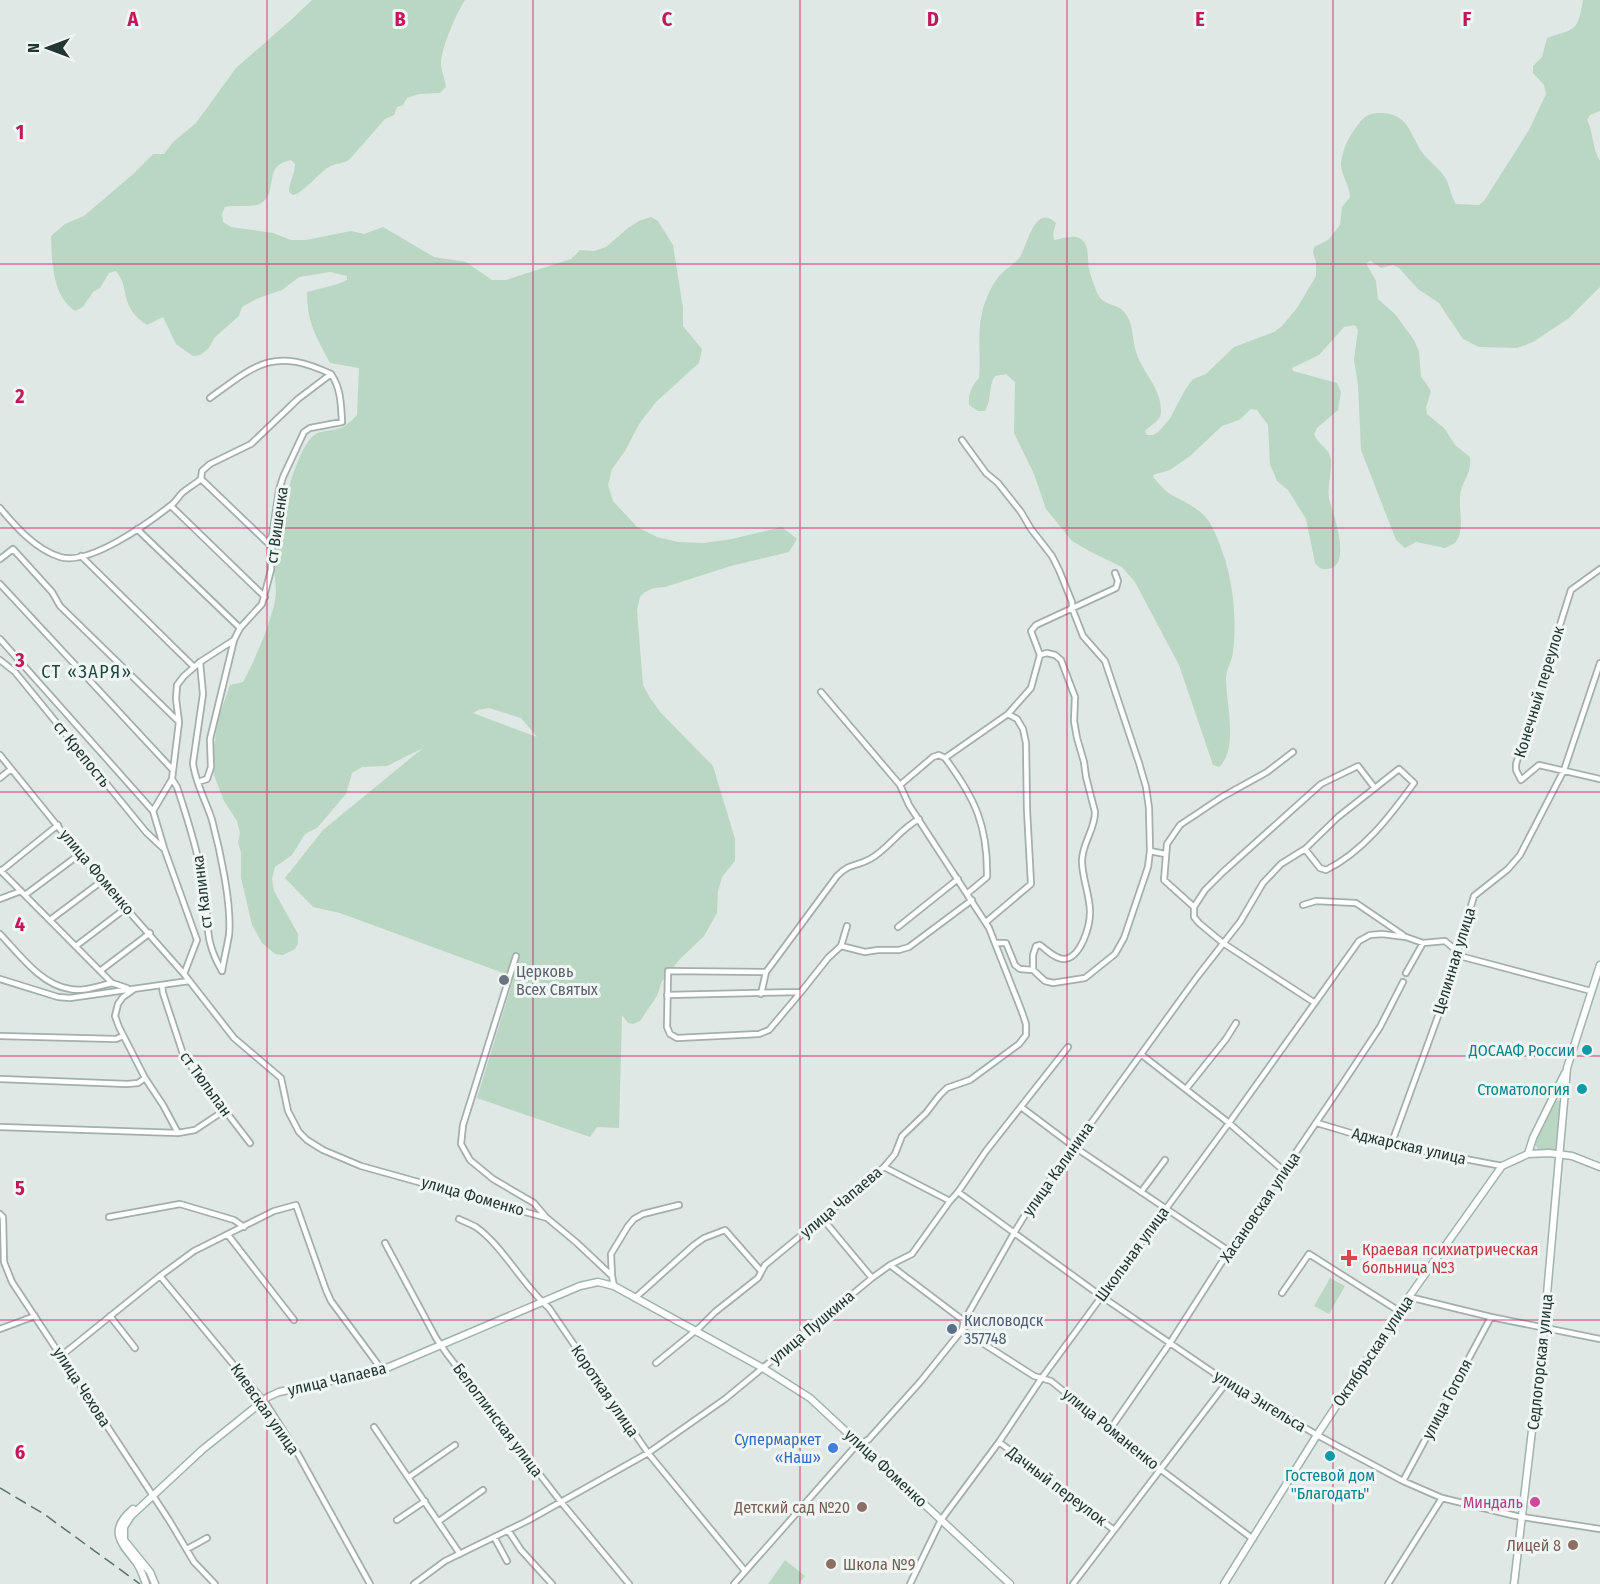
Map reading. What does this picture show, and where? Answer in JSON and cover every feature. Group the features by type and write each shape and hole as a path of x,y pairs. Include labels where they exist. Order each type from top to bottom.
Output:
{"main road":[{"name":"Седлогорская улица","path":"1514,1584 1544,1328 1567,1068 1600,965"},
{"path":"1567,1068 1533,1138 1528,1154 1560,1154 1600,1167"},
{"name":"Октябрьская улица","path":"1224,1584 1317,1435 1399,1311 1502,1166 1528,1154"},
{"name":"улица Чапаева","path":"155,1584 145,1564 126,1545 123,1534 126,1521 202,1450 263,1401 279,1392 382,1370 588,1283 598,1282 614,1286"},
{"name":"улица Фоменко","path":"614,1286 763,1368 810,1398 1010,1584"},
{"name":"улица Чапаева","path":"146,1584 136,1563 121,1545 119,1532 126,1515 153,1496"}],"street":[{"path":"210,398 240,376 268,361 292,362 331,374"},
{"path":"0,508 22,532 44,549 61,558 81,556 113,545 171,506 201,479 202,471 210,464 251,444 298,399 331,374"},
{"name":"ст Вишенка","path":"234,640 240,628 262,604 265,597 271,570 271,546 279,490 304,432 310,428 342,422 337,385 331,374"},
{"path":"962,440 986,473 998,483 1021,512 1030,529 1052,556 1072,602 1072,608 1083,636 1105,661 1139,763 1149,808 1148,867 1124,938 1115,954 1085,978 1053,983 1046,981 1033,970 1020,969 1015,965 1006,943 996,943"},
{"path":"201,479 271,546"},
{"path":"171,506 265,597"},
{"path":"137,529 240,628"},
{"path":"0,559 13,549 52,592 60,606 179,722"},
{"path":"81,556 194,667"},
{"name":"Конечный переулок","path":"1600,569 1571,590 1516,764 1521,780 1539,765 1600,779"},
{"path":"945,758 1008,714 1031,688 1040,655 1031,631 1033,628 1116,588 1118,581 1115,573"},
{"path":"0,584 172,769"},
{"path":"0,639 153,811 197,940 184,974"},
{"path":"200,662 203,694 193,763 198,782 207,778 211,767 210,739 234,640"},
{"path":"153,811 172,779 179,722 177,686 200,662 234,640"},
{"path":"1033,970 1032,955 1036,946 1040,945 1056,957 1069,958 1076,952 1086,933 1090,915 1082,863 1083,848 1095,823 1095,812 1075,730 1075,697 1061,660 1055,655 1040,655"},
{"name":"ст Крепость","path":"0,660 15,672 146,832 164,848"},
{"name":"Целинная улица","path":"1391,1145 1441,1008 1473,896 1508,868 1520,855 1564,770 1600,663"},
{"name":"улица Чапаева","path":"657,1363 758,1278 765,1265 884,1167 895,1154 902,1136 947,1088 970,1080 1019,1044 1026,1035 1026,1024 1022,1012 986,922 919,819 900,785 821,692"},
{"path":"986,922 1031,884 1026,743 1023,729 1017,719 1008,714"},
{"path":"1194,907 1164,880 1167,844 1180,825 1222,797 1267,772 1293,752"},
{"name":"улица Фоменко","path":"0,755 102,881 184,974 234,1038 280,1078 290,1117 307,1140 323,1150 361,1166 547,1218 612,1276"},
{"path":"900,785 933,757 939,755 945,758 958,776 976,807 984,831 987,877 968,893"},
{"path":"1315,1003 1223,943 1194,917 1194,907 1205,890 1223,872 1322,784 1358,766 1374,787"},
{"path":"0,778 11,769"},
{"name":"улица Калинина","path":"734,1584 853,1449 869,1439 921,1381 962,1330 964,1321 1014,1233 1073,1146 1239,922 1263,883 1281,864 1305,849 1338,817 1399,769 1414,783 1384,822 1349,856 1326,870 1320,868 1305,849"},
{"name":"ст Калинка","path":"172,779 177,787 197,849 205,889 207,935 213,956 222,971 229,934 229,913 212,819 198,782"},
{"path":"761,994 766,972 842,871 870,858 902,830 919,819"},
{"path":"58,825 0,871 112,983 136,989"},
{"path":"1150,851 1165,854"},
{"path":"0,899 23,893 80,854"},
{"path":"898,927 958,879"},
{"path":"50,920 102,881"},
{"path":"841,946 865,952 899,950 909,947 972,900"},
{"path":"1303,905 1316,901 1356,903 1406,937 1423,943 1445,941 1456,953 1592,991"},
{"path":"76,946 126,908"},
{"path":"766,972 668,971 670,1034 677,1038 759,1034 769,1030 828,958 841,946 847,926"},
{"path":"100,971 150,933"},
{"path":"0,934 45,979 60,987 82,990 112,983"},
{"name":"Школьная улица","path":"910,1584 941,1520 999,1442 1041,1378 1229,1123 1359,941 1370,935 1406,937"},
{"path":"1406,973 1423,943"},
{"path":"516,956 463,1125 461,1144 463,1151 479,1169 534,1203 547,1218"},
{"path":"0,979 58,997 70,998 189,981"},
{"name":"Хасановская улица","path":"1111,1428 1317,1123 1380,1026 1403,982"},
{"name":"ст Тюльпан","path":"162,985 181,1053 250,1143"},
{"path":"136,989 123,997 118,1004 115,1016 145,1078 178,1133"},
{"path":"667,996 801,992"},
{"path":"1185,1089 1226,1039 1236,1023"},
{"path":"0,1036 116,1039 123,1036"},
{"name":"улица Пушкина","path":"414,1584 445,1561 561,1502 648,1453 725,1399 872,1278 890,1265 912,1254 986,1151 1068,1047"},
{"path":"1142,1054 1229,1123 1284,1171"},
{"path":"0,1079 127,1084 138,1083 145,1078"},
{"path":"1021,1107 1073,1146 1229,1251"},
{"path":"0,1126 178,1133 195,1130 225,1110"},
{"name":"Аджарская улица","path":"1317,1123 1427,1154 1502,1166"},
{"path":"1141,1192 1165,1160"},
{"path":"884,1167 950,1201"},
{"name":"улица Энгельса","path":"958,1192 1101,1296 1227,1382 1317,1435 1403,1481 1442,1498 1523,1517 1600,1529"},
{"path":"109,1217 180,1204 234,1220 244,1227"},
{"path":"61,1356 194,1251 274,1212 296,1205 328,1295 382,1370"},
{"path":"614,1286 611,1254 628,1226 643,1214 679,1206"},
{"name":"улица Чехова","path":"1,1215 2,1263 12,1282 194,1562 215,1584"},
{"path":"822,1218 872,1278"},
{"name":"Короткая улица","path":"459,1219 476,1227 551,1311 648,1453 745,1571"},
{"path":"635,1298 694,1245 704,1238 725,1230 761,1271"},
{"path":"228,1235 294,1320"},
{"name":"Белоглинская улица","path":"386,1243 441,1345 561,1502 629,1584"},
{"path":"1282,1293 1309,1254 1399,1311"},
{"path":"890,1265 964,1321"},
{"name":"Киевская улица","path":"160,1276 263,1401 298,1454 370,1584"},
{"path":"1409,1297 1491,1317 1600,1339"},
{"path":"0,1329 35,1316"},
{"path":"110,1316 135,1348"},
{"name":"улица Гоголя","path":"1403,1481 1491,1317"},
{"name":"улица Романенко","path":"962,1330 1034,1376 1051,1381 1160,1469 1253,1539"},
{"path":"1073,1584 1227,1382"},
{"path":"374,1427 460,1554"},
{"name":"Дачный переулок","path":"999,1442 1114,1530"},
{"path":"409,1477 455,1445"},
{"path":"439,1521 483,1490"},
{"path":"1388,1584 1442,1498"},
{"path":"397,1520 425,1501"},
{"path":"508,1530 521,1550 552,1584"},
{"path":"494,1537 507,1561"},
{"path":"186,1549 207,1538"}],"green space":[{"path":"312,0 465,0 444,48 441,63 446,87 440,93 419,94 407,98 403,105 397,107 394,115 385,119 349,160 326,169 298,193 293,195 289,192 295,164 291,160 282,163 274,172 270,191 263,202 255,205 225,207 222,214 223,222 231,227 273,233 291,240 306,240 351,231 364,234 383,227 434,257 466,262 492,280 506,280 571,259 580,250 594,251 606,247 628,228 651,217 658,221 673,245 683,308 683,326 702,349 699,363 656,402 639,424 625,451 612,469 608,485 613,501 637,527 657,537 678,542 704,543 732,539 782,527 797,539 789,552 731,566 665,587 654,588 640,597 637,610 643,685 661,713 713,766 735,839 735,861 722,877 718,891 717,913 704,936 680,959 662,981 657,996 640,1021 633,1024 628,1023 622,1015 619,1128 597,1127 590,1137 477,1098 514,977 340,913 313,907 285,878 323,830 423,748 387,766 362,767 352,773 346,794 317,828 305,834 292,855 275,867 272,879 274,891 298,934 298,944 295,949 283,955 275,954 262,943 252,925 241,878 241,853 238,842 240,833 237,821 224,801 209,762 217,722 230,685 243,682 258,651 272,613 276,592 275,548 292,476 299,459 313,436 319,432 343,427 357,415 359,368 330,363 313,329 307,303 307,292 338,284 347,280 347,276 330,272 299,277 282,290 256,299 242,307 239,316 215,337 208,349 200,355 193,356 176,344 163,317 147,325 138,318 128,304 123,284 116,271 109,273 100,288 93,292 83,307 75,311 62,296 55,277 51,236 65,224 84,216 153,154 164,154 173,142 196,123 236,68","holes":["489,708 521,718 537,737 473,713"]},
{"path":"1583,0 1600,0 1600,111 1590,115 1587,120 1600,161 1600,287 1569,318 1533,342 1517,348 1479,347 1463,339 1439,303 1418,289 1399,268 1393,265 1381,268 1371,261 1366,263 1376,281 1378,299 1395,314 1419,351 1421,376 1431,391 1426,408 1427,414 1445,429 1455,445 1470,457 1469,469 1461,491 1460,533 1455,543 1445,548 1416,542 1405,548 1396,540 1361,450 1358,385 1354,360 1358,330 1355,325 1344,327 1319,355 1292,368 1293,371 1337,383 1341,392 1338,410 1317,428 1314,434 1328,452 1331,460 1329,498 1337,526 1340,549 1339,559 1335,566 1323,569 1315,563 1306,519 1288,490 1277,481 1270,464 1268,425 1257,410 1251,409 1239,420 1222,426 1190,456 1170,470 1153,475 1168,492 1207,518 1228,570 1234,619 1232,656 1226,679 1230,738 1225,759 1219,767 1213,765 1179,665 1135,582 1122,567 1072,541 1046,509 1034,474 1014,433 1015,382 1006,374 995,376 985,411 978,411 969,405 971,390 979,378 981,321 983,308 990,291 999,276 1020,257 1033,228 1042,218 1049,218 1056,223 1054,240 1071,237 1081,239 1087,248 1089,269 1098,295 1106,303 1125,313 1131,325 1139,361 1160,401 1161,415 1145,431 1147,435 1153,435 1169,420 1193,379 1206,374 1234,347 1274,332 1297,308 1316,276 1314,247 1328,240 1340,225 1342,207 1350,197 1341,162 1348,140 1363,119 1375,113 1397,116 1407,125 1421,151 1443,175 1456,204 1479,205 1484,201 1529,130 1546,94 1544,85 1533,73 1533,66 1542,57 1547,38 1574,28"},
{"path":"1558,1100 1561,1103 1557,1149 1538,1149 1535,1144"},
{"path":"1330,1278 1345,1286 1329,1314 1314,1306"},
{"path":"785,1560 805,1576 799,1584 768,1584"}],"railway":[{"path":"0,1488 44,1514 140,1584"}],"place":[{"name":"Церковь Всех Святых","path":"504,980"},
{"name":"ДОСААФ России","path":"1587,1050"},
{"name":"Стоматология","path":"1582,1089"},
{"name":"Краевая психиатрическая больница №3","path":"1349,1258"},
{"name":"Кисловодск 357748","path":"952,1329"},
{"name":"Супермаркет «Наш»","path":"833,1448"},
{"name":"Гостевой дом \"Благодать\"","path":"1330,1456"},
{"name":"Миндаль","path":"1535,1502"},
{"name":"Детский сад №20","path":"862,1507"},
{"name":"Лицей 8","path":"1573,1545"},
{"name":"Школа №9","path":"831,1564"}],"district":[{"name":"СТ «ЗАРЯ»","path":"87,672"}]}
